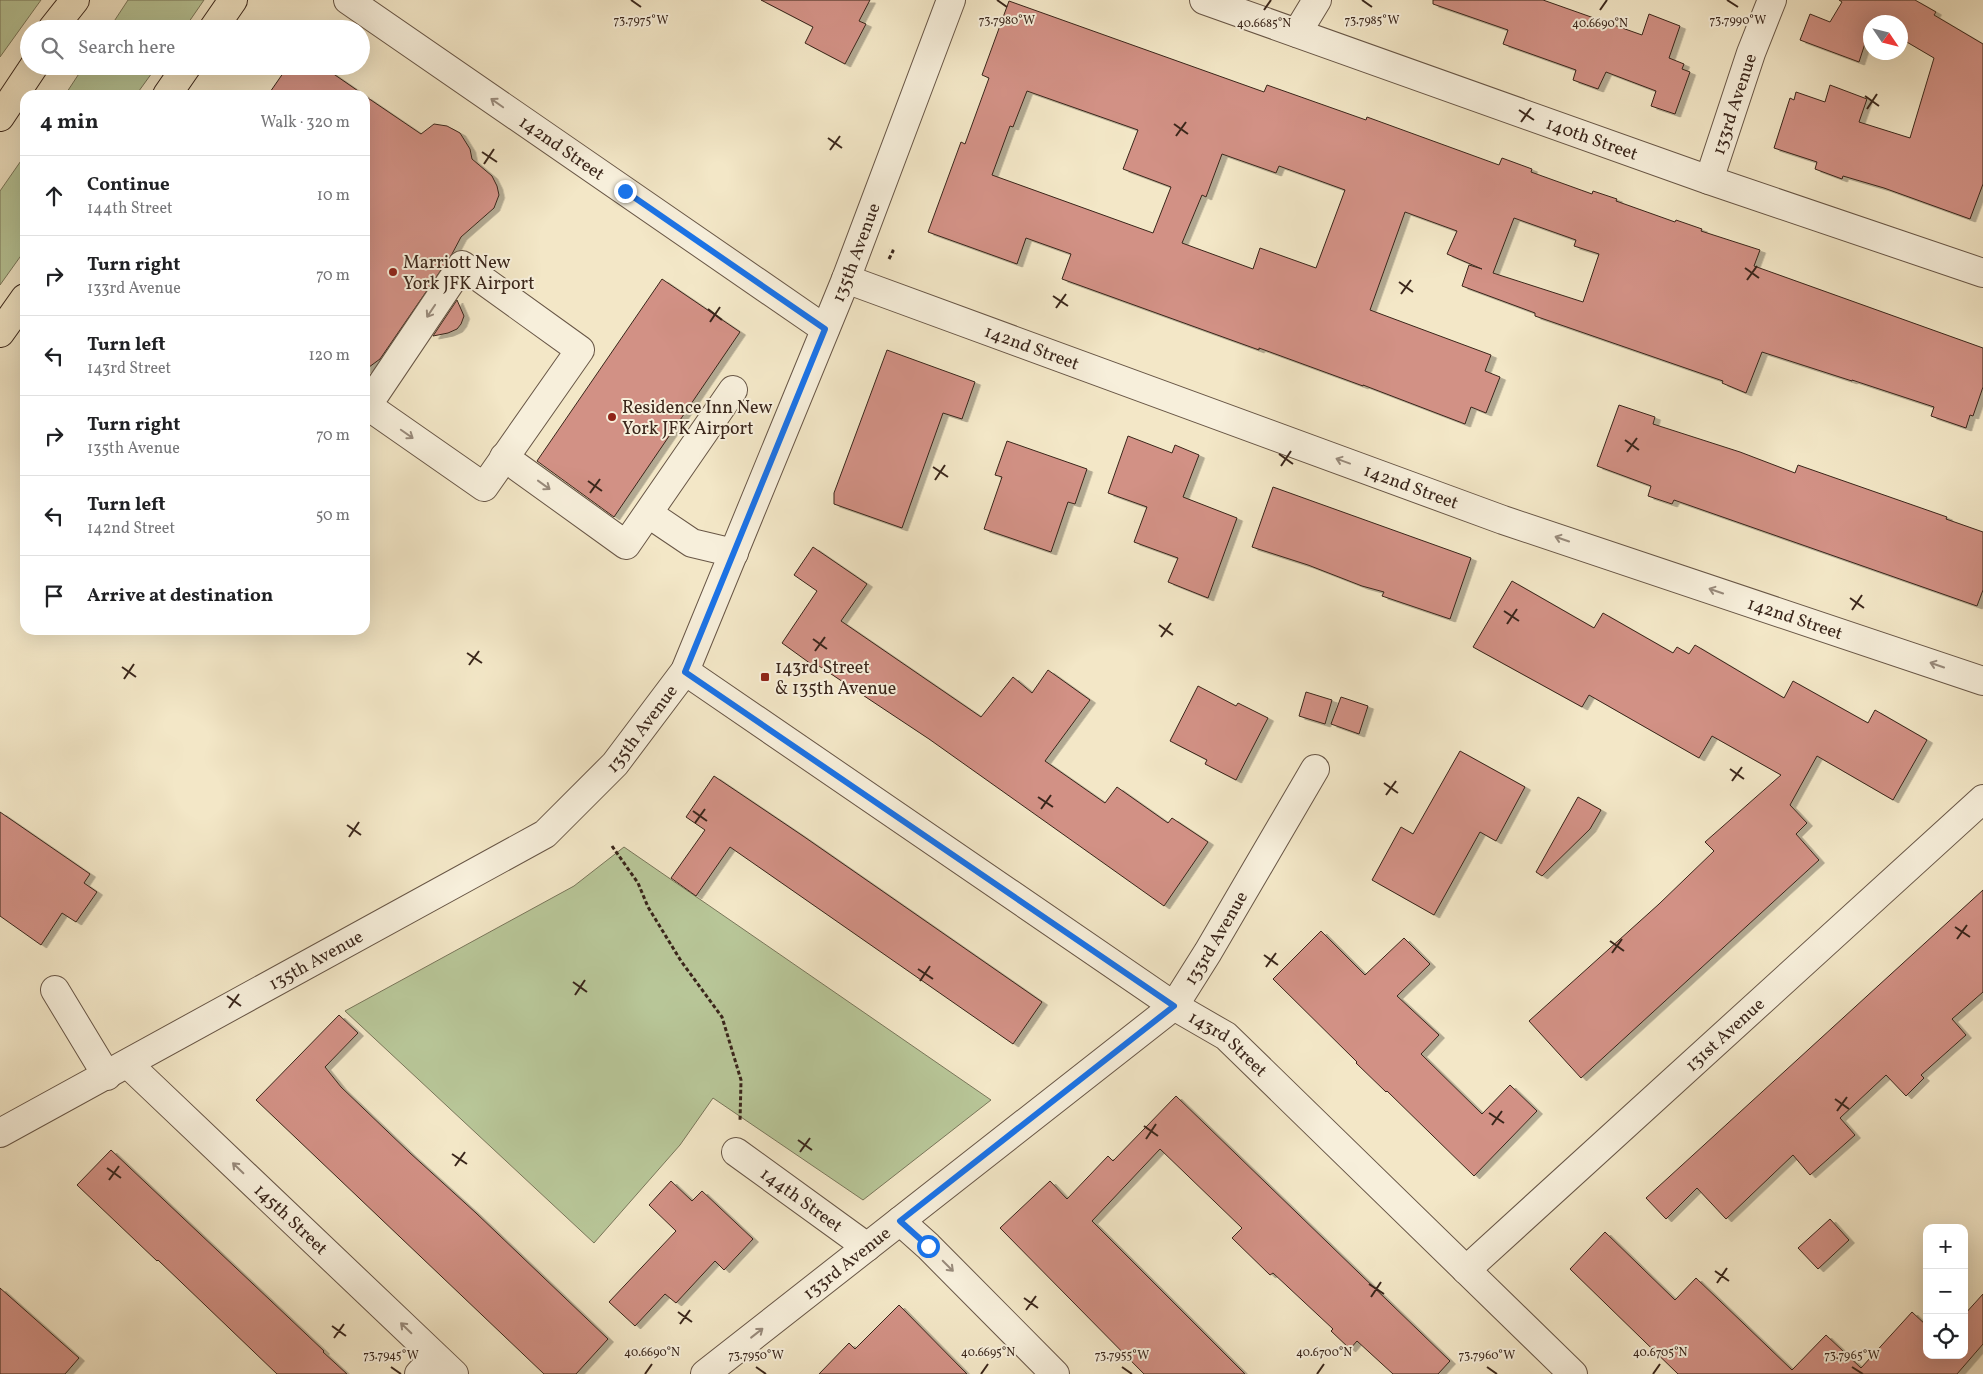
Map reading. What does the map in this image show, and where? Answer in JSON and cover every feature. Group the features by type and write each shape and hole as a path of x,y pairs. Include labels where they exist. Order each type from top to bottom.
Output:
{"main road":[{"path":"59,20 76,0"},
{"path":"64,20 76,0"},
{"path":"219,20 233,0"},
{"path":"0,93 20,68"},
{"path":"0,117 28,75"},
{"path":"170,90 181,75"},
{"path":"0,334 20,305"}],"street":[{"name":"142nd Street","path":"348,0 825,329"},
{"name":"135th Avenue","path":"0,1133 118,1070 545,834 615,764 685,672 846,278 951,0"},
{"name":"140th Street","path":"1204,0 1709,180 1983,273"},
{"path":"1297,33 1317,0"},
{"name":"133rd Avenue","path":"1709,180 1751,54 1772,0"},
{"path":"370,399 462,265 580,350 484,487 370,408"},
{"name":"142nd Street","path":"846,278 1503,520 1983,681"},
{"path":"504,457 626,545 733,390"},
{"path":"649,514 692,543 734,553"},
{"name":"143rd Street","path":"685,672 1174,1006 1226,1036 1573,1374"},
{"name":"133rd Avenue","path":"705,1374 1174,1006 1208,952 1314,769"},
{"name":"131st Avenue","path":"1466,1270 1983,799"},
{"name":"145th Street","path":"55,990 118,1070 436,1368"},
{"name":"144th Street","path":"736,1152 867,1247"},
{"path":"900,1221 928,1246 1055,1374"}],"path":[{"path":"612,846 638,883 648,907 681,961 722,1017 741,1080 740,1123"}],"green space":[{"path":"0,0 41,0 27,20 20,20 20,29 0,57"},
{"path":"128,0 204,0 190,20 115,20"},
{"path":"78,75 150,75 140,90 68,90"},
{"path":"20,162 20,257 0,285 0,191"},
{"path":"624,847 991,1100 863,1200 713,1098 680,1145 594,1243 345,1011 574,886"}],"building":[{"path":"761,0 870,0 859,21 866,24 845,64 805,43 813,27"},
{"path":"1433,0 1543,0 1642,35 1649,14 1680,26 1669,58 1684,64 1682,69 1690,72 1675,114 1651,106 1656,91 1606,72 1598,89 1573,80 1576,70 1503,44 1508,30 1433,4"},
{"path":"1839,0 1915,0 1936,12 1934,15 1983,44 1983,184 1970,219 1884,188 1843,176 1842,179 1815,169 1817,162 1774,148 1790,98 1794,100 1796,92 1825,102 1830,85 1867,99 1859,122 1910,138 1934,58 1908,43 1908,15 1863,15 1863,50 1859,62 1800,40 1810,14 1830,22 1842,2"},
{"path":"1009,1 1264,92 1267,85 1366,120 1367,117 1499,165 1502,158 1532,169 1531,172 1592,194 1593,191 1675,222 1676,220 1702,229 1701,231 1760,250 1754,266 1983,348 1983,387 1973,416 1970,415 1966,428 1931,416 1934,407 1762,352 1746,393 1722,383 1723,381 1535,316 1535,313 1462,286 1469,265 1482,269 1447,254 1457,231 1405,212 1370,310 1491,355 1485,371 1500,377 1486,413 1471,407 1465,424 1363,385 1259,348 1259,350 1062,279 1071,254 1026,238 1017,264 928,232 961,142 965,144 989,78 982,75","holes":["1027,91 1138,130 1123,169 1171,187 1153,233 992,175 1010,126 1013,127","1222,154 1276,173 1279,166 1345,190 1316,268 1260,248 1253,269 1182,243 1202,195 1206,197","1514,218 1576,240 1574,246 1599,254 1583,302 1493,273"]},
{"path":"282,75 335,75 357,90 271,90"},
{"name":"Marriott New York JFK Airport","path":"370,99 421,134 434,124 447,126 460,133 470,149 472,159 492,176 499,195 494,208 461,237 452,254 380,359 370,366"},
{"path":"662,279 740,332 614,517 537,461"},
{"path":"457,300 464,316 461,324 457,329 448,333 433,336"},
{"path":"887,350 975,382 962,419 943,413 902,528 834,504 834,493"},
{"path":"1619,405 1655,417 1653,424 1740,452 1795,473 1798,465 1947,517 1946,519 1983,532 1983,590 1977,606 1674,500 1672,504 1648,496 1651,486 1597,466"},
{"path":"1128,436 1172,453 1175,445 1199,455 1183,497 1237,518 1208,598 1168,582 1178,558 1134,542 1147,507 1108,493"},
{"path":"1007,441 1087,469 1075,504 1068,502 1051,552 984,529 1002,477 995,475"},
{"path":"1273,487 1471,558 1450,619 1382,596 1384,592 1252,547"},
{"path":"813,547 867,584 841,621 981,717 1013,677 1032,693 1048,670 1090,700 1045,761 1105,803 1117,787 1168,823 1172,818 1208,842 1164,906 929,739 813,662 811,664 782,643 817,591 794,575"},
{"path":"1512,581 1594,628 1603,613 1673,653 1677,647 1689,654 1695,645 1784,698 1793,681 1868,723 1875,710 1927,740 1893,800 1817,756 1790,805 1807,823 1796,834 1819,860 1581,1078 1529,1021 1659,904 1714,851 1705,842 1781,775 1712,736 1699,758 1589,695 1582,707 1473,647"},
{"path":"1198,686 1236,706 1238,703 1268,718 1236,780 1205,764 1207,760 1170,741"},
{"path":"1306,692 1332,700 1325,724 1299,716"},
{"path":"1341,697 1368,706 1359,734 1331,724"},
{"path":"1460,751 1525,787 1496,841 1480,832 1434,915 1372,880 1401,827 1413,834"},
{"path":"714,776 1042,1002 1013,1044 730,847 696,896 671,878 705,830 686,817"},
{"path":"1578,797 1601,810 1590,829 1542,876 1536,872"},
{"path":"0,812 90,874 84,883 97,892 76,922 62,913 41,945 0,916"},
{"path":"1983,890 1983,992 1952,1019 1966,1035 1921,1075 1924,1078 1906,1096 1886,1075 1840,1118 1855,1135 1810,1175 1793,1155 1726,1219 1697,1188 1666,1219 1646,1198"},
{"path":"1321,931 1365,975 1404,938 1430,964 1397,996 1439,1035 1421,1054 1482,1114 1510,1085 1537,1111 1474,1176 1356,1063 1273,979"},
{"path":"339,1015 358,1033 325,1067 341,1087 608,1339 576,1374 544,1374 256,1100"},
{"path":"1176,1096 1450,1361 1438,1374 1393,1374 1357,1341 1350,1349 1331,1331 1333,1329 1273,1273 1270,1275 1232,1238 1242,1228 1160,1149 1092,1221 1245,1374 1144,1374 1000,1228 1050,1181 1067,1199 1108,1156 1113,1161"},
{"path":"111,1150 347,1374 277,1374 157,1261 77,1185"},
{"path":"671,1181 692,1201 702,1191 753,1239 724,1270 715,1261 676,1303 665,1294 635,1326 609,1302 676,1231 649,1205"},
{"path":"1830,1219 1849,1240 1818,1269 1798,1248"},
{"path":"1605,1232 1675,1300 1696,1278 1792,1370 1826,1335 1861,1368 1912,1312 1923,1322 1923,1359 1968,1359 1968,1311 1983,1294 1983,1344 1957,1374 1678,1374 1570,1269"},
{"path":"0,1288 79,1358 65,1374 0,1374"},
{"path":"899,1305 967,1374 819,1374 849,1343 855,1349"}],"place":[{"name":"Marriott New York JFK Airport","path":"393,272"},
{"name":"Residence Inn New York JFK Airport","path":"612,417"},
{"name":"143rd Street & 135th Avenue","path":"765,677"}],"route":[{"path":"625,191 825,329 685,672 1174,1006 900,1221 928,1246"}]}
